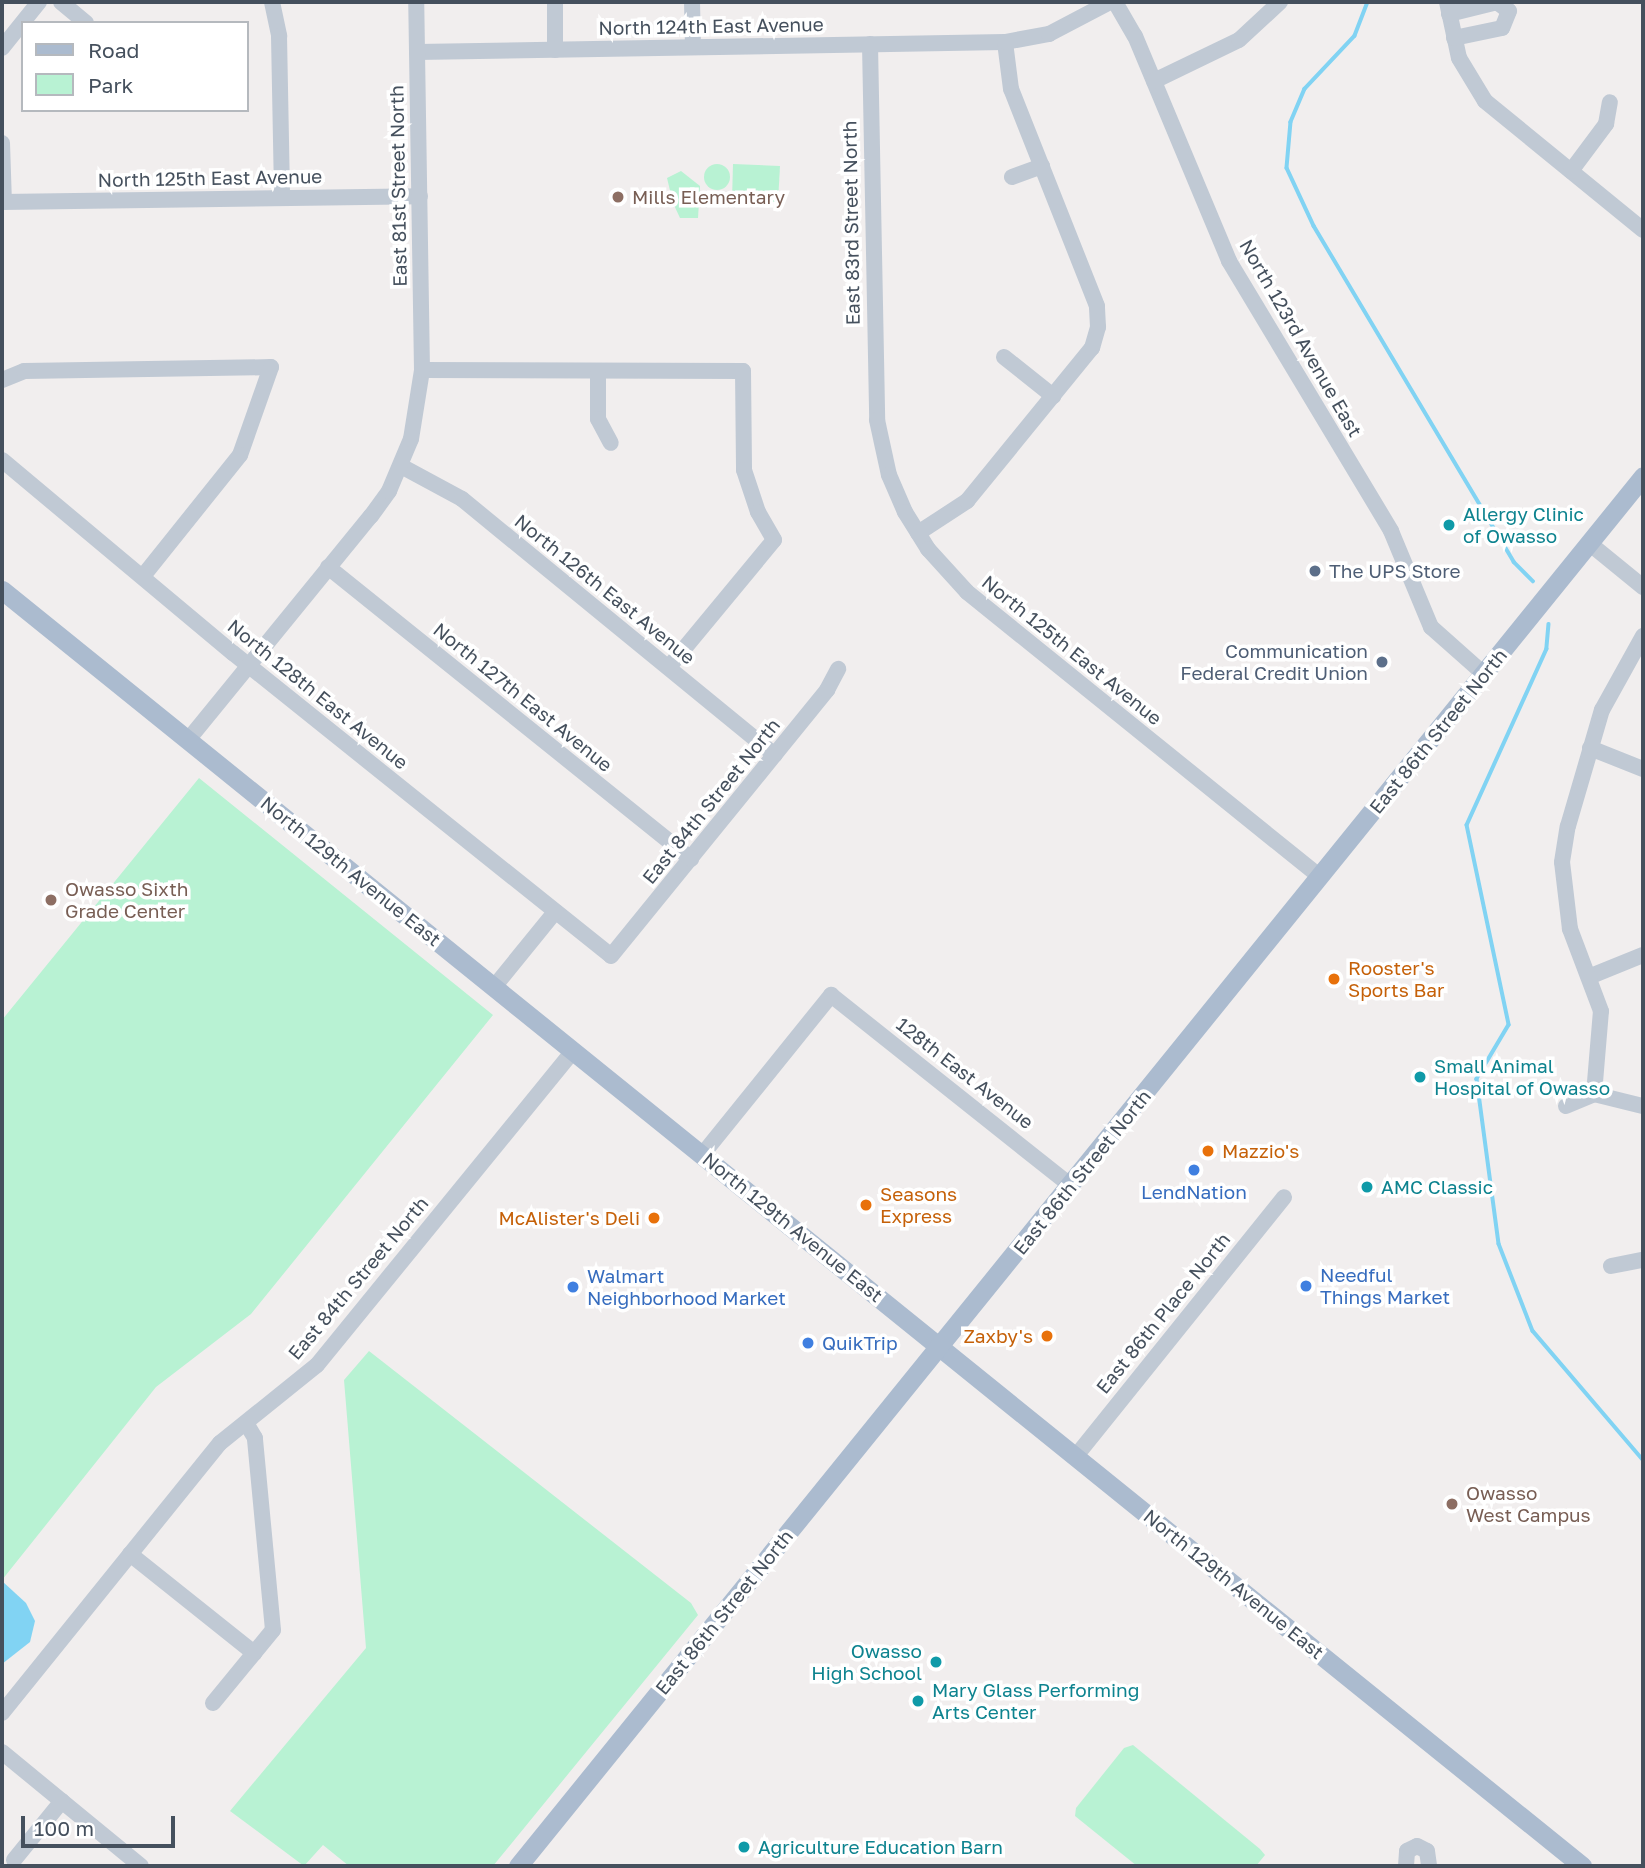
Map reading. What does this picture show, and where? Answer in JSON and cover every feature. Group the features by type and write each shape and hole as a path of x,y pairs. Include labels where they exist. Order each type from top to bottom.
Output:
{"main road":[{"name":"East 86th Street North","path":"518,1866 1643,476"},
{"name":"North 129th Avenue East","path":"2,590 1582,1866"}],"street":[{"path":"24,21 39,2"},
{"path":"61,2 84,21"},
{"path":"272,2 279,36 282,197"},
{"name":"East 81st Street North","path":"188,740 389,491 401,466 413,428 422,370 416,2"},
{"path":"555,2 555,50"},
{"path":"692,2 693,47"},
{"name":"North 124th East Avenue","path":"417,52 1005,42 1049,34 1112,2"},
{"name":"North 123rd Avenue East","path":"1112,2 1154,81 1229,261 1391,530 1431,627 1484,674"},
{"path":"1154,81 1226,48 1280,2"},
{"path":"1454,38 1502,28 1509,11 1496,2 1448,8 1454,38 1465,74 1485,101 1643,230"},
{"path":"2,48 21,24"},
{"path":"918,533 967,501 1092,348 1098,327 1097,306 1011,89 1005,42"},
{"name":"East 83rd Street North","path":"870,44 876,402"},
{"path":"1571,171 1606,124 1610,102"},
{"path":"2,143 3,202"},
{"path":"1012,177 1042,166"},
{"name":"North 125th East Avenue","path":"3,202 420,196"},
{"path":"1004,357 1053,396"},
{"path":"2,380 24,371 271,367 240,454 144,575"},
{"path":"422,370 598,373 743,371 744,470 758,512 774,540 668,667"},
{"path":"598,373 598,419 611,443"},
{"name":"North 125th East Avenue","path":"876,402 889,475 918,533 967,592 1320,877"},
{"name":"North 128th East Avenue","path":"2,460 144,575 249,665 611,956"},
{"name":"North 126th East Avenue","path":"401,466 462,499 775,755"},
{"path":"1589,543 1643,587"},
{"name":"North 127th East Avenue","path":"328,567 691,859"},
{"path":"1594,1094 1601,1019 1591,976 1570,929 1561,879 1568,826 1590,748 1615,683 1643,636"},
{"name":"East 84th Street North","path":"611,956 827,691 838,669"},
{"path":"1590,748 1643,769"},
{"path":"494,986 555,912"},
{"path":"1591,976 1643,955"},
{"name":"128th East Avenue","path":"702,1155 831,995 1071,1186"},
{"name":"East 84th Street North","path":"2,1713 220,1443 317,1365 573,1051"},
{"path":"1566,1105 1594,1094 1643,1106"},
{"name":"East 86th Place North","path":"1076,1456 1284,1197"},
{"path":"1611,1266 1643,1260"},
{"path":"213,1703 273,1630 255,1438 246,1423"},
{"path":"130,1554 254,1653"},
{"path":"2,1752 141,1866"},
{"path":"14,1860 62,1801"},
{"path":"1406,1866 1407,1851 1418,1846 1427,1851 1429,1866"}],"green space":[{"path":"717,164 726,168 730,177 726,186 717,190 708,186 704,177 708,168"},
{"path":"733,164 780,166 778,202 732,200"},
{"path":"681,171 700,186 698,218 680,218 673,203 667,178"},
{"path":"199,778 493,1015 251,1314 156,1387 2,1580 2,1020"},
{"path":"369,1351 691,1603 698,1615 493,1866 349,1866 323,1845 304,1866 230,1811 366,1648 344,1380"},
{"path":"1133,1745 1260,1849 1265,1855 1256,1866 1137,1866 1075,1816 1076,1808 1124,1748"}],"water":[{"path":"2,1581 26,1603 35,1621 30,1642 2,1664"}],"waterway":[{"path":"1368,2 1355,36 1305,89 1291,122 1287,168 1314,226 1514,562 1533,581"},
{"path":"1549,624 1547,649 1467,825 1509,1025 1477,1079 1499,1244 1533,1331 1643,1460"}],"place":[{"name":"Mills Elementary","path":"618,197"},
{"name":"Allergy Clinic of Owasso","path":"1449,525"},
{"name":"The UPS Store","path":"1315,571"},
{"name":"Communication Federal Credit Union","path":"1382,662"},
{"name":"Owasso Sixth Grade Center","path":"51,900"},
{"name":"Rooster's Sports Bar","path":"1334,979"},
{"name":"Small Animal Hospital of Owasso","path":"1420,1077"},
{"name":"Mazzio's","path":"1208,1151"},
{"name":"LendNation","path":"1194,1170"},
{"name":"AMC Classic","path":"1367,1187"},
{"name":"Seasons Express","path":"866,1205"},
{"name":"McAlister's Deli","path":"654,1218"},
{"name":"Needful Things Market","path":"1306,1286"},
{"name":"Walmart Neighborhood Market","path":"573,1287"},
{"name":"Zaxby's","path":"1047,1336"},
{"name":"QuikTrip","path":"808,1343"},
{"name":"Owasso West Campus","path":"1452,1504"},
{"name":"Owasso High School","path":"936,1662"},
{"name":"Mary Glass Performing Arts Center","path":"918,1701"},
{"name":"Agriculture Education Barn","path":"744,1847"}]}
